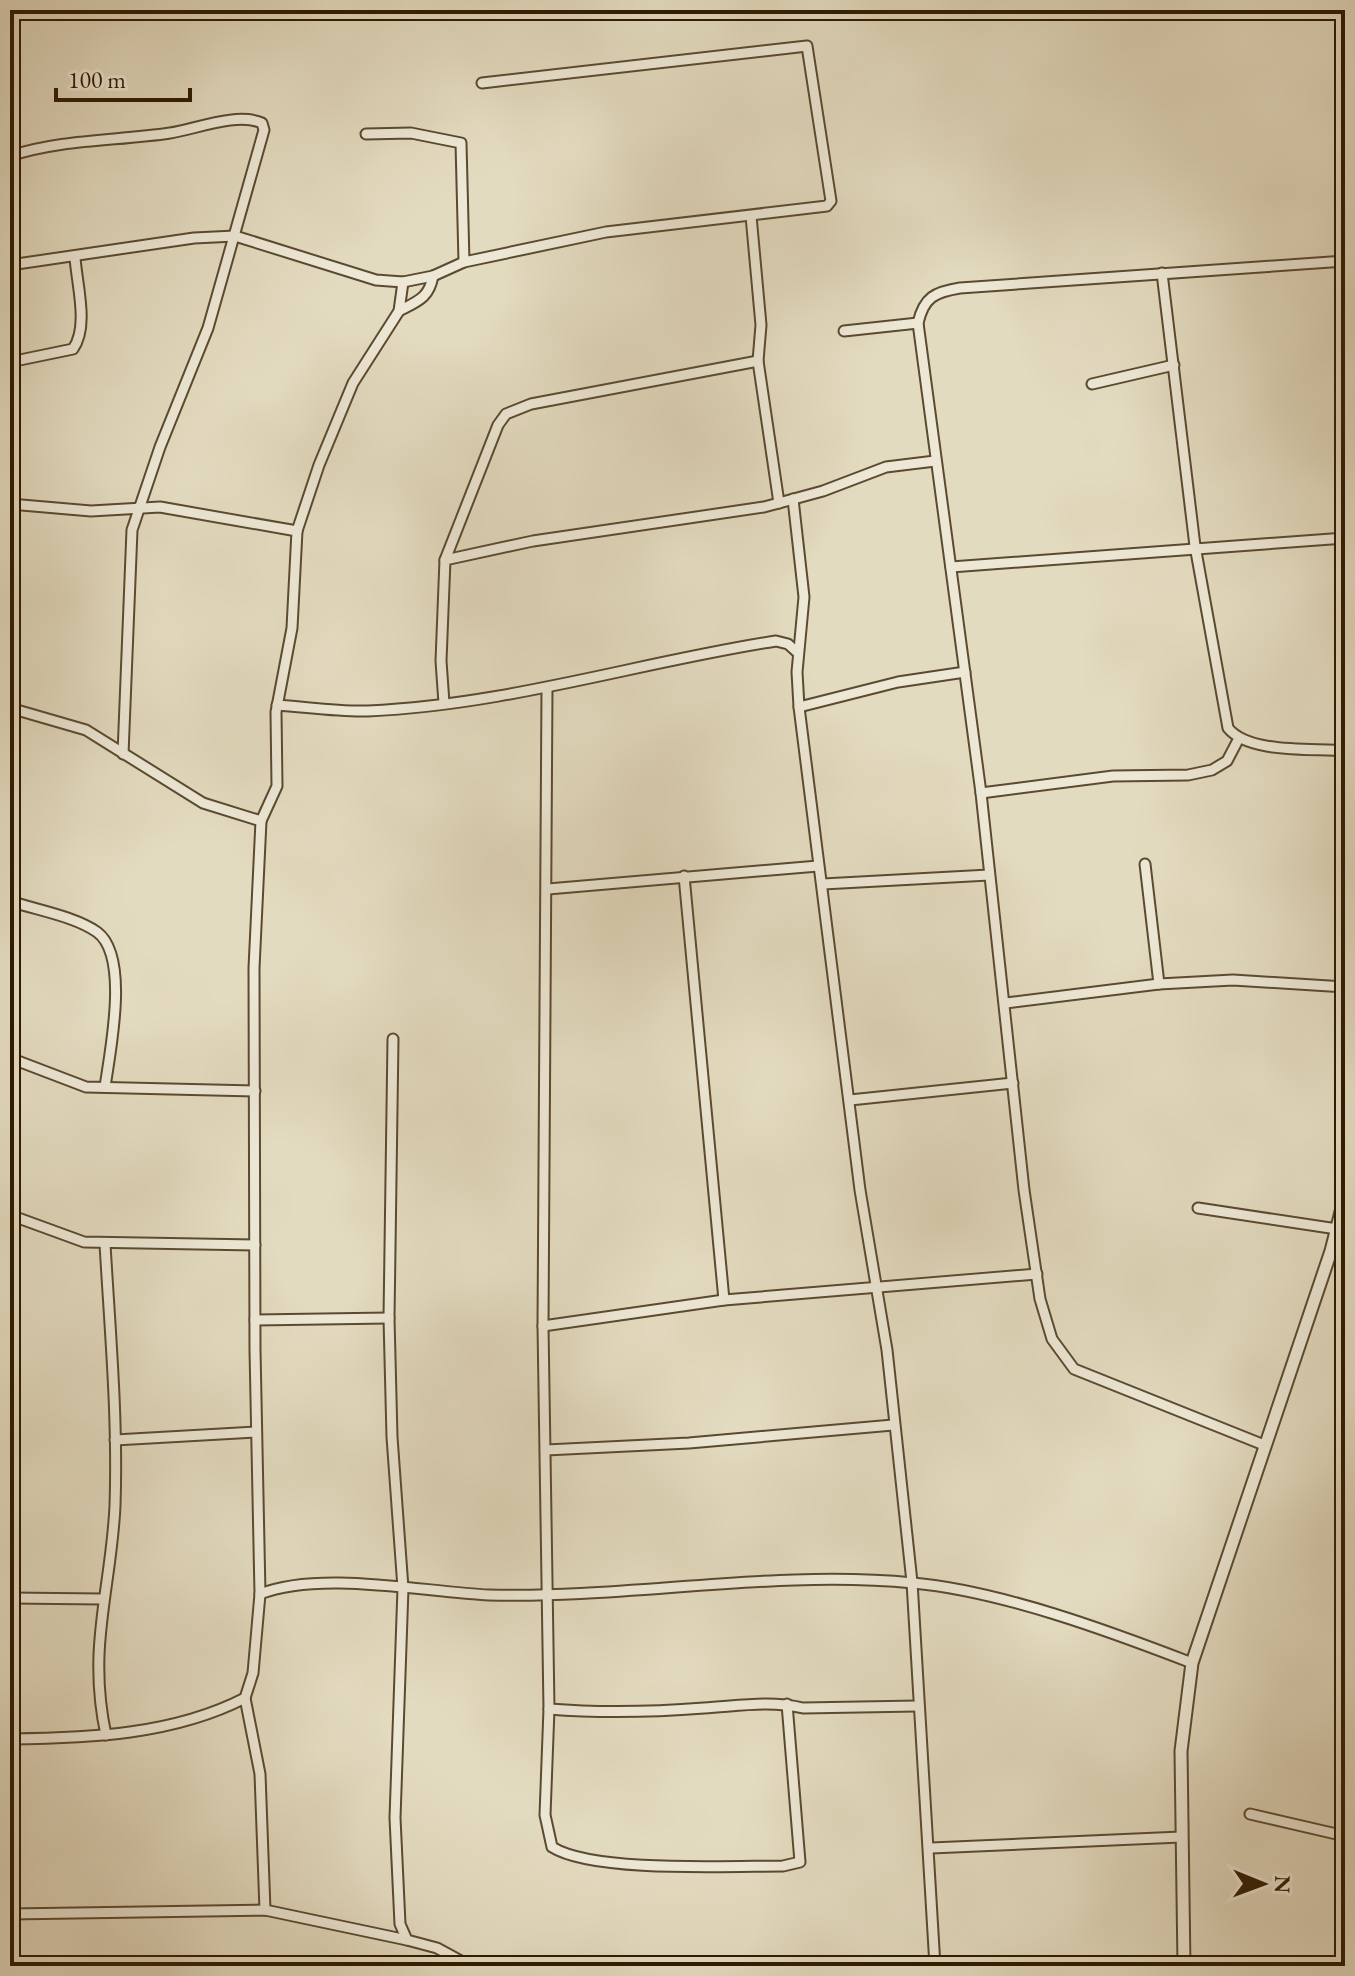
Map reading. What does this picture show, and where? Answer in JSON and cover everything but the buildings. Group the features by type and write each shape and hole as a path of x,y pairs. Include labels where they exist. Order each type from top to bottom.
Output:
{"street":[{"path":"10,265 75,258 194,238 235,236 376,280 403,282 433,276 464,262 606,232 827,206 831,201 807,46 482,83"},
{"path":"10,156 65,143 169,133 253,119 262,123 264,130 208,328 160,447 132,530 127,586 123,754"},
{"path":"366,134 411,133 461,143 464,262"},
{"path":"751,216 761,325 758,361 779,503"},
{"path":"10,362 30,361 73,349 79,341 75,258"},
{"path":"1264,1445 1074,1369 1061,1355 1043,1318 981,793 918,323 922,305 936,292 1345,261"},
{"path":"1162,273 1195,546 1228,728 1238,740 1345,751"},
{"path":"399,311 423,299 431,290 433,276"},
{"path":"265,1910 260,1774 245,1698 253,1673 260,1594 253,979 261,821 277,786 277,705 292,628 297,531 319,465 353,383 399,311 403,282"},
{"path":"844,331 918,323"},
{"path":"444,703 441,648 445,560 498,425 506,414 531,404 758,361"},
{"path":"1092,384 1174,365"},
{"path":"445,560 533,541 779,503 886,467 935,461"},
{"path":"793,499 804,597 798,653 799,707 860,1190 878,1287 912,1582 917,1706 931,1848 935,1966"},
{"path":"10,504 91,511 141,507 186,510 297,531"},
{"path":"951,567 1195,546 1345,538"},
{"path":"277,705 366,711 547,688 776,641 788,644 798,653"},
{"path":"799,707 898,682 965,672"},
{"path":"547,688 543,1326 549,1709 545,1815 552,1847 567,1856 662,1867 783,1866 800,1862 787,1704"},
{"path":"10,708 86,730 203,803 261,821"},
{"path":"981,793 1113,776 1200,773 1227,761 1238,740"},
{"path":"1145,864 1159,984"},
{"path":"548,889 818,866"},
{"path":"823,884 989,875"},
{"path":"684,876 724,1300"},
{"path":"10,901 94,930 106,940 115,977 105,1087"},
{"path":"1006,1003 1159,984 1268,980 1345,987"},
{"path":"393,1039 389,1318 392,1437 403,1588 395,1818 400,1924 407,1940"},
{"path":"10,1058 67,1082 105,1087 255,1091"},
{"path":"850,1100 1013,1083"},
{"path":"1184,1966 1181,1751 1192,1663 1331,1251 1345,1196"},
{"path":"1198,1208 1337,1229"},
{"path":"10,1215 75,1239 105,1244 255,1245"},
{"path":"105,1244 115,1440 115,1509 97,1651 97,1695 106,1735"},
{"path":"1331,1251 1345,1252"},
{"path":"543,1326 724,1300 1037,1274"},
{"path":"255,1320 389,1318"},
{"path":"546,1450 689,1443 893,1425"},
{"path":"115,1440 256,1432"},
{"path":"1345,1564 1342,1576 1345,1580"},
{"path":"260,1594 278,1587 323,1585 548,1595 798,1582 912,1582 968,1592 1110,1631 1192,1663"},
{"path":"10,1598 102,1599"},
{"path":"10,1739 106,1735 189,1720 245,1698"},
{"path":"549,1709 625,1711 787,1704 803,1708 917,1706"},
{"path":"1250,1814 1345,1836"},
{"path":"931,1848 1181,1837"},
{"path":"10,1914 265,1910 437,1948 470,1966"}]}
